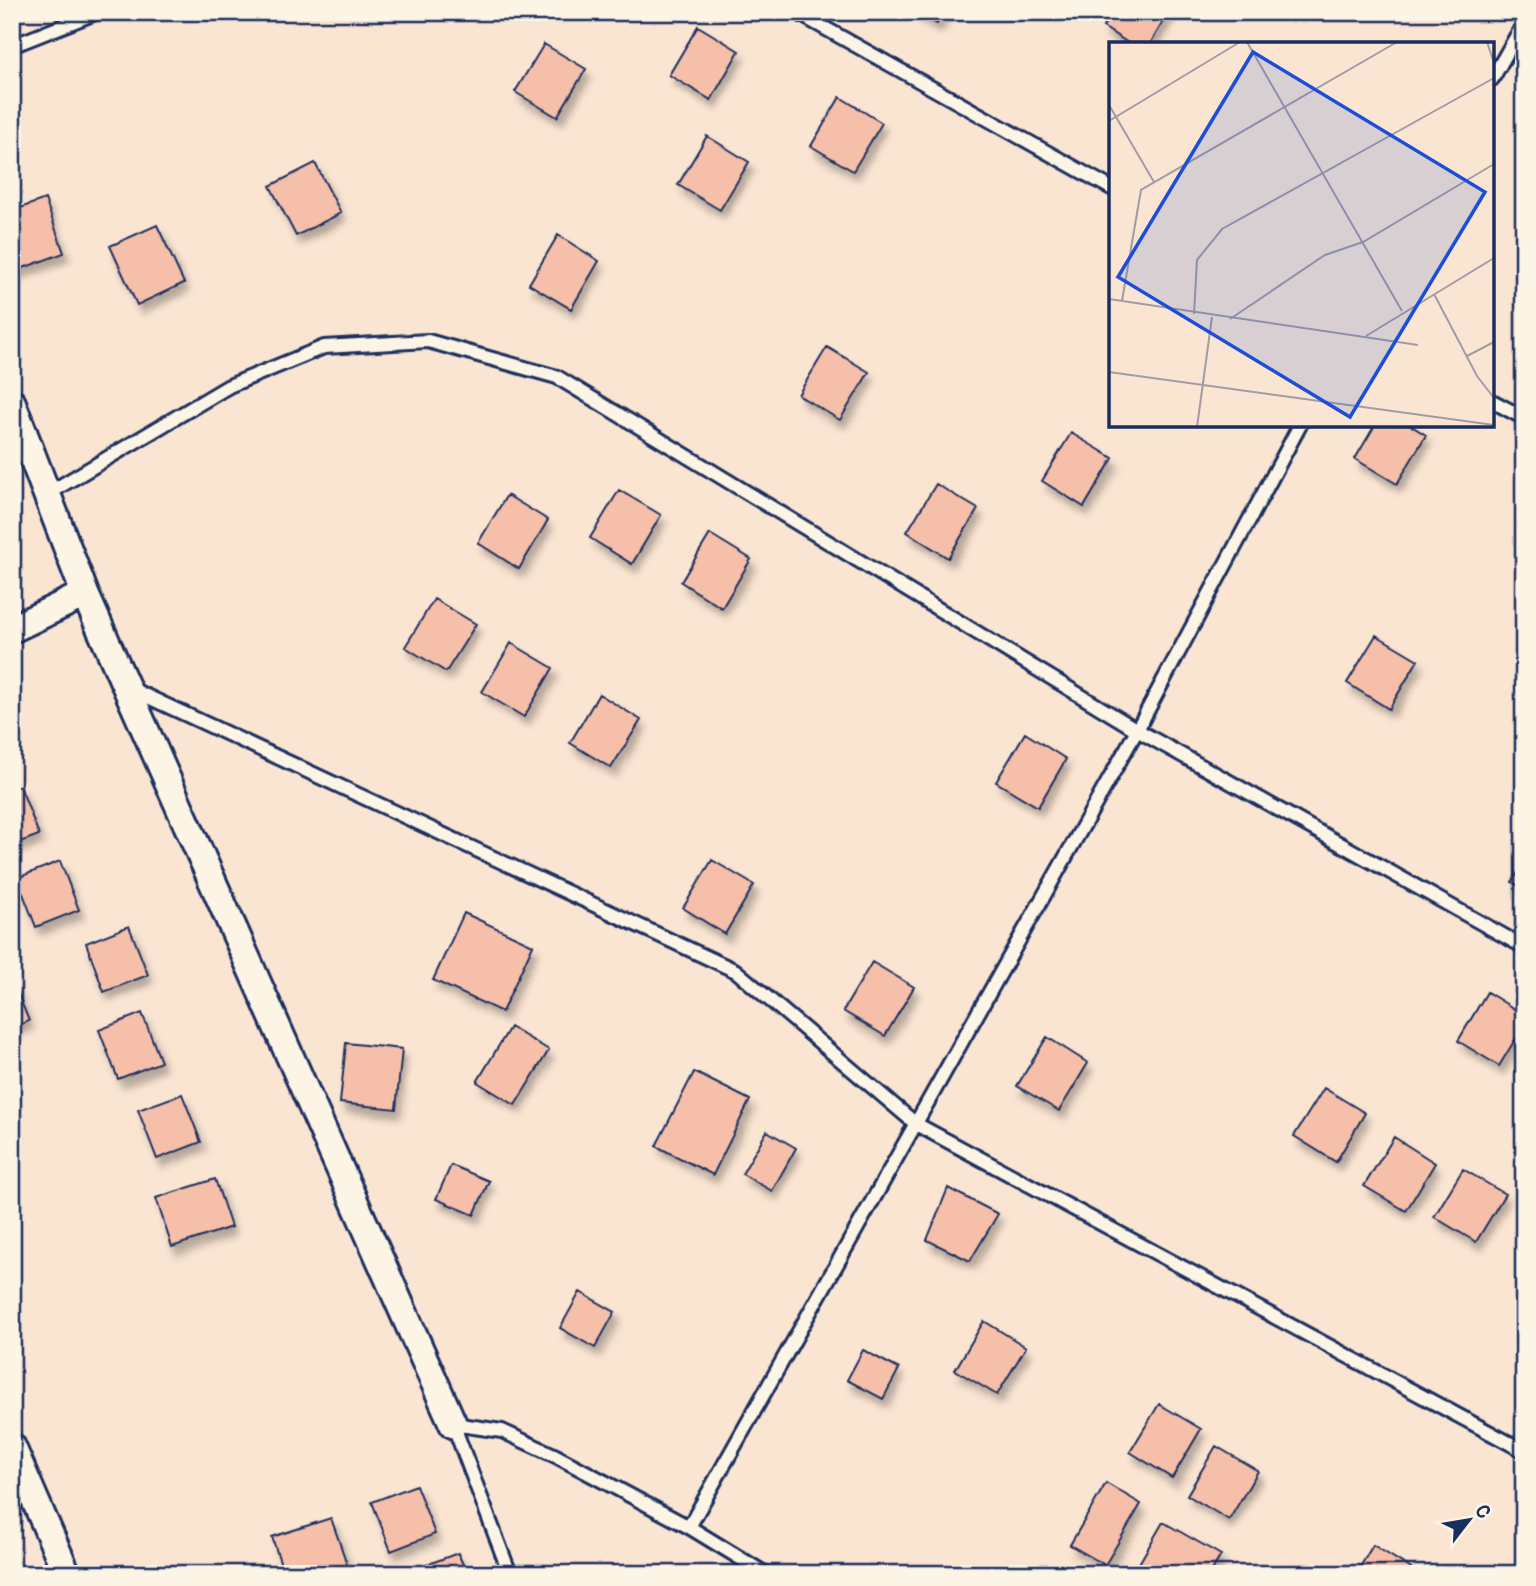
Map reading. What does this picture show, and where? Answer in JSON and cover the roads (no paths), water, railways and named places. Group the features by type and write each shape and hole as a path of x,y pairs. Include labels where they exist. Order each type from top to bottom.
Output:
{"street":[{"path":"12,403 85,594 453,1424"},
{"path":"12,629 85,594"},
{"path":"12,1447 67,1574"}],"lane":[{"path":"12,46 98,12"},
{"path":"796,12 1109,187"},
{"path":"1494,76 1524,23"},
{"path":"47,494 229,386 324,347 428,341 557,377 1137,730 1524,947"},
{"path":"1494,402 1524,418"},
{"path":"689,1527 1137,730 1299,427"},
{"path":"128,687 736,971 916,1124 1524,1451"},
{"path":"510,1574 453,1424 502,1431 556,1456 689,1527 766,1574"}]}
